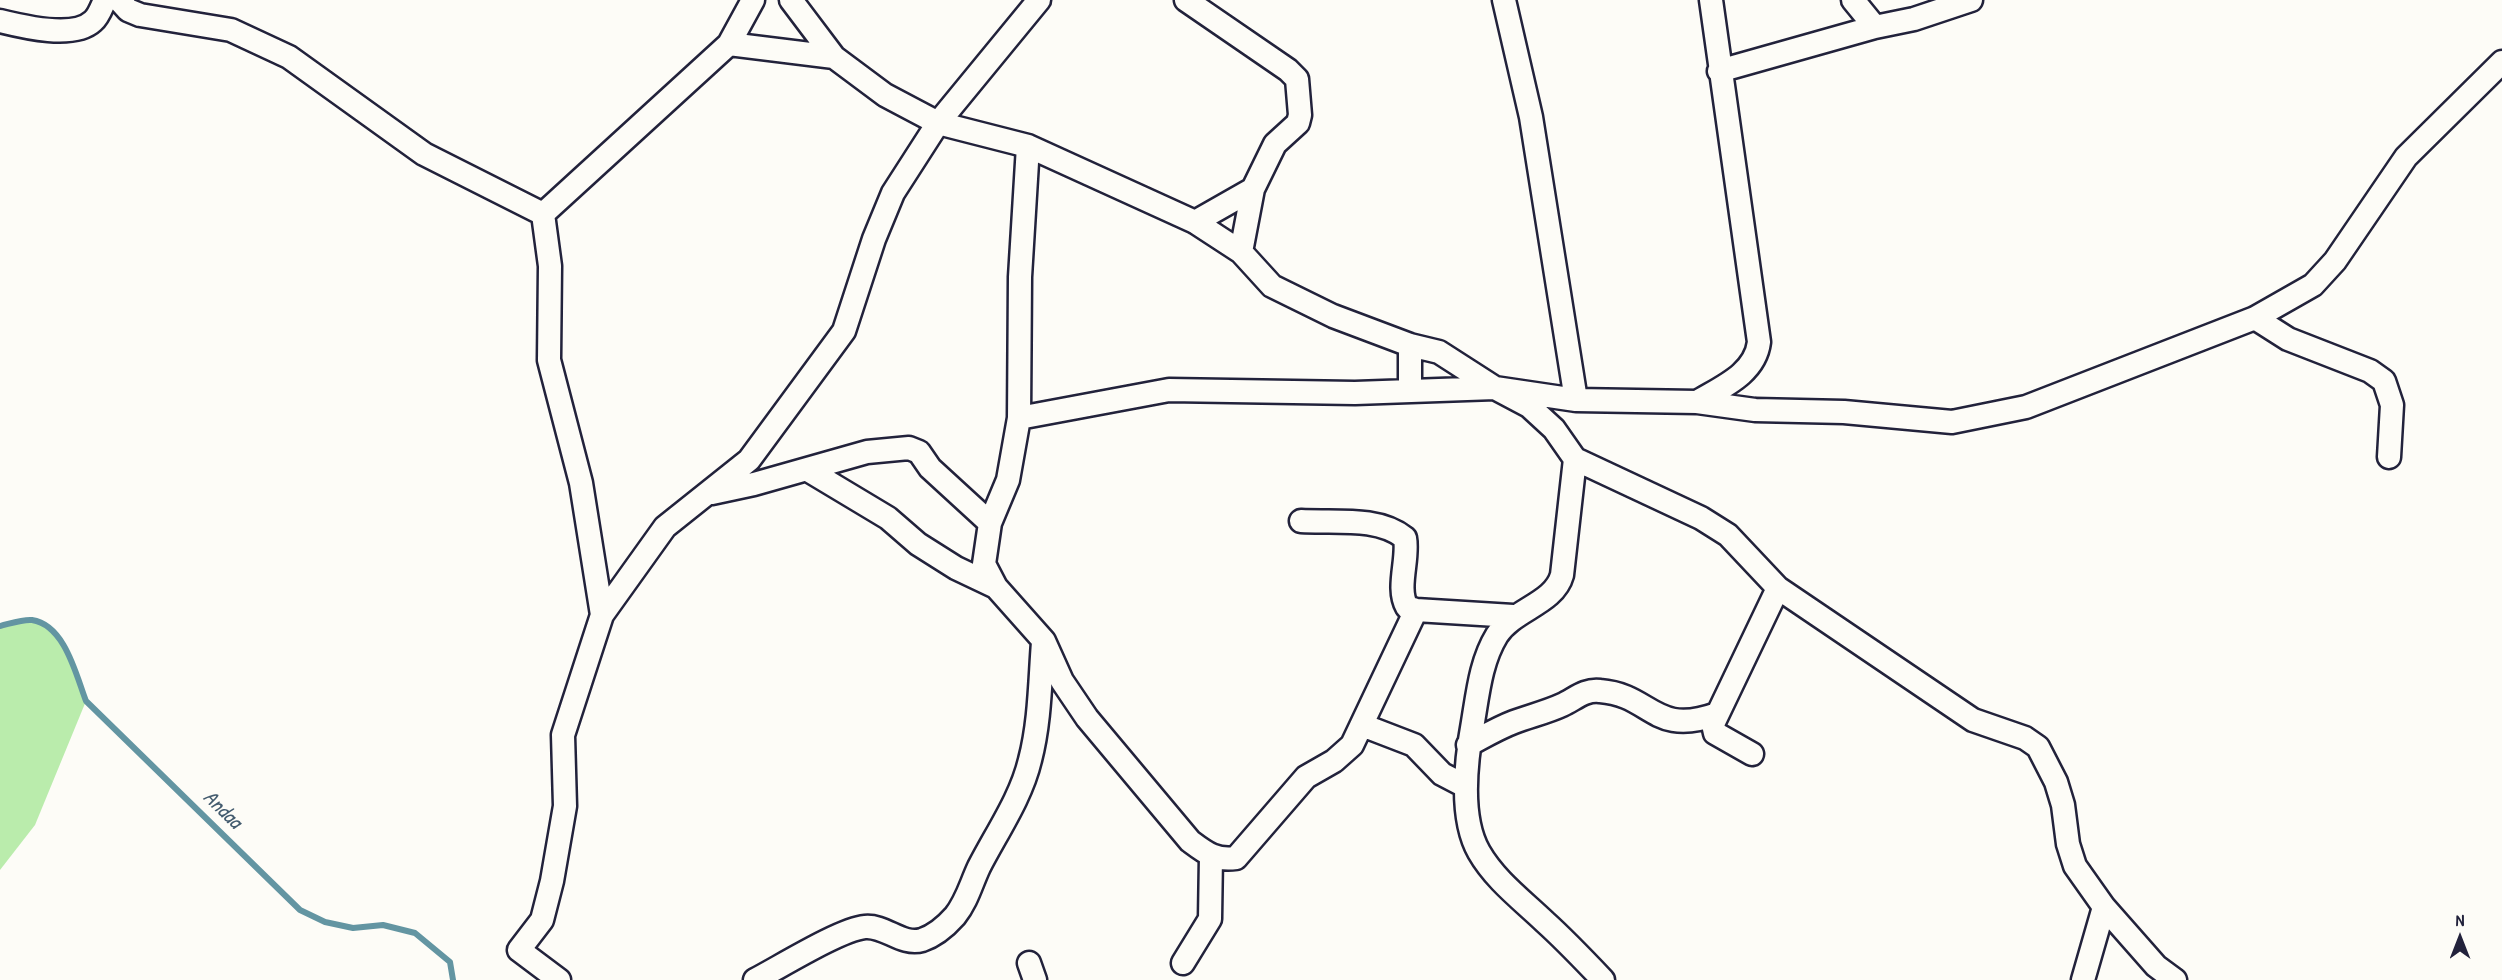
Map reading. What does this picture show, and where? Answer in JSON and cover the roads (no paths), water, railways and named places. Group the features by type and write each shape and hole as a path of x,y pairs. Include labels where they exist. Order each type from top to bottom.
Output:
{"street":[{"path":"0,21 27,28 82,29 95,20 105,0"},
{"path":"119,0 128,10 140,15 231,30 289,57 424,154 543,213"},
{"path":"543,213 729,44 753,0"},
{"path":"792,0 834,57 885,95 938,123 1028,146 1195,222 1241,252 1272,286 1333,316 1410,345 1439,351 1450,357 1495,388 1529,406 1554,429 1575,459 1701,518 1728,535 1778,588 1973,720 2025,738 2038,747 2056,782 2063,805 2068,844 2075,866 2104,908 2156,966 2175,980"},
{"path":"559,980 519,950 542,920 552,881 565,806 563,735 602,615 665,527 749,460 844,331 874,239 893,193 938,123 1039,0"},
{"path":"1186,0 1288,70 1297,79 1300,95 1298,123 1275,144 1253,189 1241,252"},
{"path":"1504,0 1531,117 1576,400"},
{"path":"1697,402 1743,374 1757,354 1759,342 1719,72 1711,0"},
{"path":"1853,0 1875,27"},
{"path":"1719,72 1875,27 1914,19 1971,0"},
{"path":"729,44 834,57"},
{"path":"1019,418 1169,390 1249,393 1495,388 1576,400 1697,402 1755,410 1844,412 1952,422 2026,407 2255,318 2313,285 2335,261 2406,157 2502,62"},
{"path":"1028,146 1020,278 1019,418 1008,480 990,524 984,564 996,587 1044,641 1062,681 1087,718 1190,841 1210,856 1222,860 1236,858 1306,777 1334,761 1352,745 1416,610"},
{"path":"1195,222 1253,189"},
{"path":"543,213 550,266 549,360 581,483 602,615"},
{"path":"2255,318 2288,339 2370,371 2384,381 2392,405 2389,457"},
{"path":"1410,345 1410,391"},
{"path":"1743,374 1755,410"},
{"path":"707,494 808,470 867,452 909,448 919,452 930,468 990,524"},
{"path":"1575,459 1559,585 1555,591 1513,616 1498,634 1483,663 1468,745 1465,786 1468,813 1478,851 1496,877 1603,980"},
{"path":"808,470 888,518 918,544 956,568 996,587"},
{"path":"1300,521 1379,525 1395,530 1405,538 1407,549 1404,601 1407,607 1416,610 1513,616"},
{"path":"1752,754 1714,734 1713,724 1778,588"},
{"path":"755,980 850,930 874,927 903,939 921,940 939,931 954,917 966,900 978,868 1011,810 1030,761 1038,709 1044,641"},
{"path":"1468,745 1514,722 1562,705 1581,693 1599,690 1619,695 1668,720 1694,722 1717,714"},
{"path":"1362,725 1414,745 1436,769 1465,786"},
{"path":"1183,963 1210,919 1210,856"},
{"path":"2083,980 2104,908"}],"waterway":[{"name":"Andaa","path":"0,626 32,620 53,631 68,653 86,701 300,910 325,922 353,928 383,925 415,933 450,962 453,980"}]}
